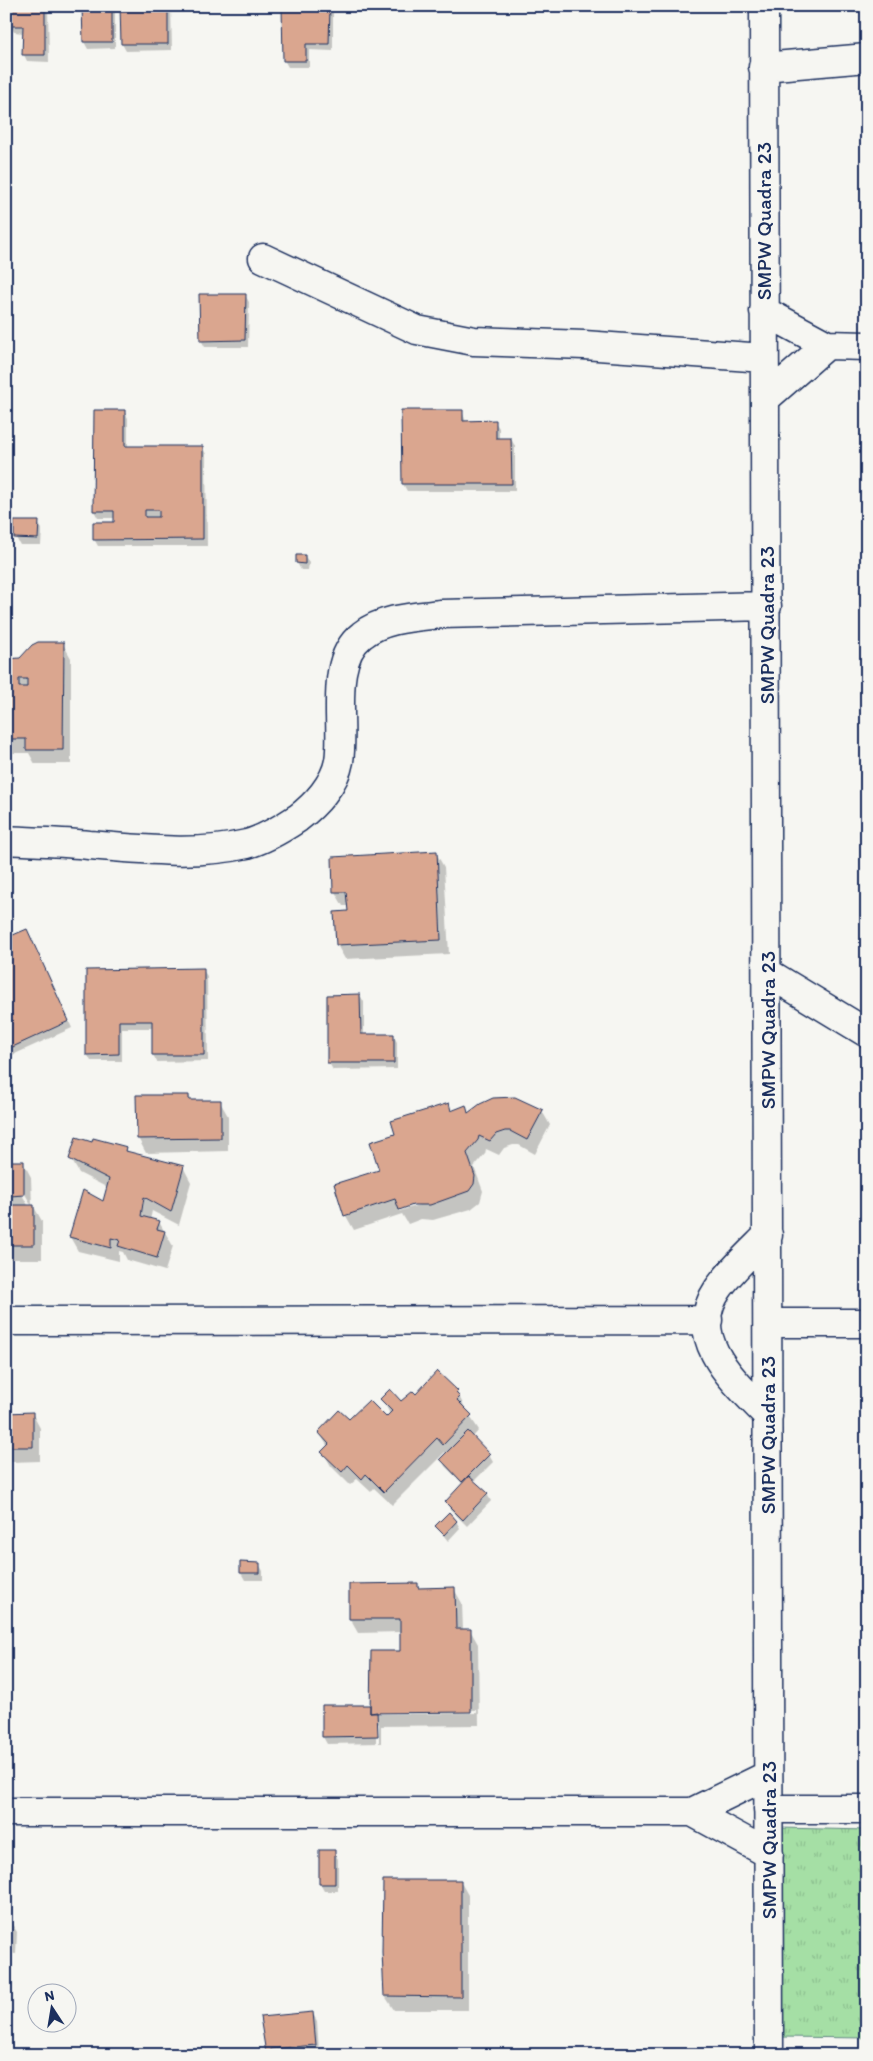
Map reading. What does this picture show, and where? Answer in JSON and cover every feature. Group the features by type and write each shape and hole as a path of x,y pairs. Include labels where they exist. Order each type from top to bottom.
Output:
{"street":[{"name":"SMPW Quadra 23","path":"764,6 770,2055"},
{"path":"763,67 867,58"},
{"path":"263,258 417,330 474,341 584,345 764,358"},
{"path":"764,311 827,345 867,346"},
{"path":"764,399 827,345"},
{"path":"6,840 160,850 207,851 249,843 284,828 310,809 326,790 339,762 341,682 347,651 360,636 375,626 402,619 441,614 767,606"},
{"path":"768,973 867,1033"},
{"path":"768,1235 717,1290 710,1307 708,1320 712,1349 724,1368 768,1416"},
{"path":"6,1321 708,1320"},
{"path":"768,1323 867,1323"},
{"path":"6,1812 692,1812 768,1775"},
{"path":"768,1809 867,1809"},
{"path":"692,1812 769,1854"}],"green space":[{"path":"781,1828 867,1830 867,2038 780,2037"}],"building":[{"path":"9,6 45,6 45,55 22,55 23,26 9,26"},
{"path":"82,6 112,6 112,42 83,42"},
{"path":"120,6 168,6 168,44 121,44"},
{"path":"282,6 330,6 329,44 306,44 306,61 283,61"},
{"path":"199,294 246,294 245,340 200,341"},
{"path":"94,410 125,410 125,446 203,446 203,539 93,540 93,522 114,522 114,511 93,511","holes":["145,510 159,510 159,517 145,517"]},
{"path":"401,410 463,410 463,421 496,420 496,438 511,438 512,484 402,484"},
{"path":"14,521 39,521 38,539 14,538"},
{"path":"296,555 305,555 305,564 296,563"},
{"path":"38,642 64,642 63,750 26,750 26,739 6,739 6,659 20,658 32,645","holes":["19,679 27,679 27,687 19,687"]},
{"path":"437,851 441,940 336,945 334,912 348,911 346,892 333,892 332,857"},
{"path":"27,929 69,1021 6,1050 6,938"},
{"path":"204,968 204,1055 152,1055 152,1021 119,1021 119,1054 86,1055 86,970"},
{"path":"360,994 361,1034 394,1034 394,1063 327,1063 327,995"},
{"path":"136,1095 189,1095 189,1100 221,1100 221,1138 137,1139"},
{"path":"515,1097 543,1110 527,1140 510,1131 496,1134 490,1141 479,1136 467,1153 475,1176 474,1184 469,1191 430,1205 413,1205 399,1210 395,1199 344,1216 334,1184 379,1170 370,1142 395,1134 391,1121 449,1103 451,1111 466,1105 468,1113 480,1104 493,1098"},
{"path":"76,1137 92,1142 93,1138 127,1147 126,1151 184,1166 171,1212 144,1197 141,1216 160,1221 157,1229 165,1231 157,1258 118,1246 120,1240 111,1238 111,1248 69,1237 83,1190 103,1201 109,1179 69,1159"},
{"path":"6,1161 24,1161 24,1195 10,1196 10,1205 34,1205 34,1245 6,1245"},
{"path":"437,1371 458,1391 456,1393 460,1397 457,1400 472,1415 443,1445 437,1438 384,1492 366,1474 362,1479 348,1465 342,1472 321,1452 329,1444 318,1432 339,1410 349,1419 369,1400 386,1417 392,1411 380,1399 390,1389 401,1401 413,1391 416,1394"},
{"path":"33,1412 33,1447 6,1447 6,1413"},
{"path":"468,1431 490,1454 462,1482 440,1459"},
{"path":"469,1476 488,1493 463,1520 445,1502"},
{"path":"449,1512 457,1521 444,1535 435,1526"},
{"path":"240,1562 260,1563 260,1573 240,1573"},
{"path":"418,1583 418,1588 455,1587 456,1629 471,1629 471,1712 370,1713 371,1651 400,1651 400,1619 349,1619 349,1584"},
{"path":"322,1705 370,1705 370,1713 377,1712 378,1736 322,1737"},
{"path":"319,1850 335,1850 335,1884 319,1884"},
{"path":"383,1880 461,1880 461,1997 384,1996 382,1952"},
{"path":"6,1916 9,1916 9,1940 6,1940"},
{"path":"313,2012 316,2045 271,2049 271,2053 266,2053 260,2017"}]}
